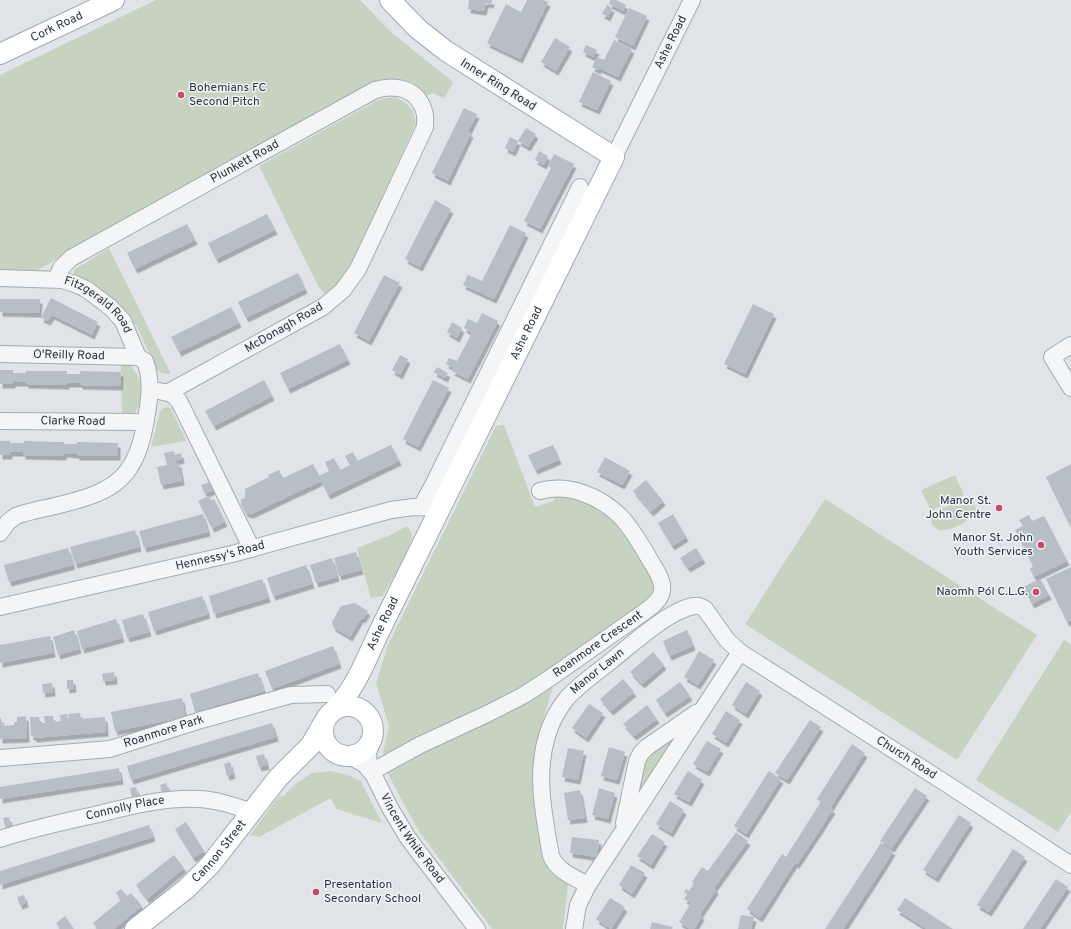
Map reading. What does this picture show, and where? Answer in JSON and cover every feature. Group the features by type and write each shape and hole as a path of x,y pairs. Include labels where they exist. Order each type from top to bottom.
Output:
{"main road":[{"name":"Cork Road","path":"0,54 114,0"},
{"name":"Inner Ring Road","path":"390,0 418,29 446,52 614,157"},
{"name":"Ashe Road","path":"331,701 347,695 363,667 441,508 514,333 562,242 614,157"},
{"name":"Ashe Road","path":"363,667 360,679 360,697 368,716"},
{"path":"331,701 341,706 351,706 360,709 371,720 373,729 372,739 370,744 358,754 344,755 330,749 324,740 322,729 328,715 331,701"},
{"name":"Cannon Street","path":"135,929 186,888 204,871 227,845 278,778 311,744 323,724"},
{"name":"Cannon Street","path":"292,764 301,759 314,755 344,755"}],"street":[{"name":"Ashe Road","path":"614,157 692,0"},
{"name":"Plunkett Road","path":"56,279 62,268 71,258 375,90 386,87 398,87 410,92 419,100 425,112 425,127"},
{"name":"McDonagh Road","path":"169,392 323,307 343,290 358,269 425,127"},
{"path":"562,242 580,187"},
{"name":"Fitzgerald Road","path":"0,278 56,279 75,284 96,296 114,310 126,325 138,357 145,361 149,376 150,390"},
{"path":"421,507 514,333"},
{"path":"1071,345 1052,357 1071,388"},
{"name":"O'Reilly Road","path":"0,354 138,357"},
{"path":"2,524 23,513 84,498 106,489 118,482 133,464 140,446 150,390 169,392 175,396 181,404 252,549"},
{"name":"Clarke Road","path":"0,421 145,422"},
{"name":"Roanmore Crescent","path":"371,772 420,745 489,714 524,695 648,610 660,598 663,589 660,578 630,529 616,512 593,497 573,490 559,488 540,491"},
{"name":"Hennessy's Road","path":"0,607 160,572 252,549 391,510 421,507 441,508"},
{"name":"Manor Lawn","path":"588,885 561,869 552,859 541,792 541,766 544,746 550,728 562,705 577,689 651,630 674,614 692,606 699,606 705,609 727,640 740,652"},
{"path":"574,929 576,910 588,885 740,652"},
{"name":"Church Road","path":"740,652 1071,865"},
{"name":"Roanmore Park","path":"0,758 110,749 201,720 291,696 331,701"},
{"path":"622,833 640,753 702,709"},
{"name":"Vincent White Road","path":"372,739 368,756 371,772 401,826 477,929"},
{"path":"344,755 364,764 371,772"},
{"name":"Connolly Place","path":"0,839 71,820 144,804 173,800 209,800 229,804 252,812"}],"green space":[{"path":"156,0 360,0 392,33 453,82 444,99 434,93 423,97 373,84 38,270 0,270 0,75"},
{"path":"394,97 403,101 409,106 416,123 351,265 343,277 326,295 318,286 259,166 380,99"},
{"path":"109,248 171,374 162,373 157,370 137,327 124,311 74,276 74,270"},
{"path":"121,360 129,365 135,372 140,381 141,391 141,400 137,409 131,415 122,419"},
{"path":"163,408 171,408 186,441 151,447 160,412"},
{"path":"504,425 535,507 553,501 558,491 592,501 627,527 656,585 653,598 559,666 543,720 536,789 547,862 568,885 563,929 492,929 418,830 389,776 383,753 389,726 376,683 388,645 496,426"},
{"path":"955,475 964,495 931,511 921,490"},
{"path":"970,496 978,512 969,519 956,527 940,531 932,525 931,514"},
{"path":"825,499 1037,635 957,760 745,624"},
{"path":"407,526 411,531 412,537 404,558 383,596 371,598 357,548 388,536"},
{"path":"1064,640 1071,645 1071,812 1058,832 976,780"},
{"path":"677,736 635,801 643,763 649,754"},
{"path":"331,771 348,775 361,781 382,823 336,809 331,798 259,837 250,835 279,796 284,796 294,785 312,773"}],"building":[{"path":"469,0 492,0 491,4 486,3 484,11 468,9"},
{"path":"527,0 544,0 548,2 520,59 487,43 506,4 521,12"},
{"path":"611,0 616,0 626,5 623,11 609,4"},
{"path":"607,5 612,8 608,17 602,14"},
{"path":"629,8 647,16 633,46 615,37"},
{"path":"555,38 570,47 556,71 541,62"},
{"path":"614,40 632,49 618,77 599,68 598,70 592,67 597,57 604,60"},
{"path":"586,45 597,50 593,57 583,52"},
{"path":"593,72 611,81 597,110 579,102"},
{"path":"464,108 477,114 468,132 471,133 448,181 432,173"},
{"path":"526,128 536,134 528,147 518,141"},
{"path":"510,137 518,141 513,152 505,148"},
{"path":"539,151 548,156 544,165 535,160"},
{"path":"554,154 574,164 540,229 524,221 551,168 548,166"},
{"path":"435,200 451,209 420,267 405,259"},
{"path":"267,214 275,230 216,259 208,243"},
{"path":"187,224 195,240 135,269 127,253"},
{"path":"510,225 526,233 494,299 463,285 468,275 482,281"},
{"path":"298,273 305,289 246,318 238,302"},
{"path":"384,275 400,283 369,341 354,333"},
{"path":"51,298 98,322 92,335 52,315 48,321 41,318"},
{"path":"0,299 40,299 39,313 0,312"},
{"path":"753,304 774,314 745,374 724,364"},
{"path":"231,307 239,323 179,352 171,337"},
{"path":"482,313 498,321 468,379 452,371 454,368 446,364 449,358 457,361 472,333 464,328 468,319 477,323"},
{"path":"452,322 462,328 457,338 447,332"},
{"path":"340,344 348,360 288,389 280,373"},
{"path":"400,355 408,359 400,375 392,370"},
{"path":"437,367 448,373 445,378 434,372"},
{"path":"0,370 13,370 13,373 26,373 26,371 67,371 67,374 80,374 80,371 121,372 120,386 80,385 80,383 67,383 67,385 26,384 26,382 0,384"},
{"path":"264,380 272,396 214,426 205,411"},
{"path":"433,380 449,388 418,447 403,439"},
{"path":"0,441 10,441 10,443 24,443 24,441 64,442 64,444 77,444 77,442 118,443 118,456 77,456 77,454 64,453 64,456 23,455 23,452 10,452 10,455 0,455"},
{"path":"391,445 399,461 328,495 321,481 251,514 246,513 241,505 241,499 245,498 245,489 269,477 268,475 279,470 283,478 313,464 319,476 329,471 325,462 334,458 340,470 350,465 345,456 353,452 357,461"},
{"path":"553,445 559,460 535,470 528,455"},
{"path":"174,451 175,455 181,453 182,459 175,461 176,463 179,463 182,481 161,485 157,467 167,465 164,453"},
{"path":"605,457 630,471 622,485 597,472"},
{"path":"1071,464 1071,528 1046,477"},
{"path":"646,480 663,501 651,512 633,491"},
{"path":"209,482 213,490 205,494 201,485"},
{"path":"209,496 211,500 214,499 225,522 212,528 198,501"},
{"path":"203,514 208,532 144,548 139,531"},
{"path":"673,514 686,537 672,546 658,523"},
{"name":"Manor St. John Youth Services","path":"1029,515 1032,521 1044,516 1067,561 1034,577 1030,569 1033,566 1015,530 1023,526 1019,520"},
{"path":"135,530 139,547 75,564 70,547"},
{"path":"68,548 73,565 9,582 4,565"},
{"path":"696,548 703,559 688,568 680,558"},
{"path":"356,552 361,570 339,576 334,558"},
{"path":"332,558 337,577 316,583 310,565"},
{"path":"306,565 312,584 273,596 267,578"},
{"path":"1071,567 1071,620 1067,622 1046,579"},
{"path":"262,579 268,598 214,614 209,596"},
{"path":"1040,579 1049,595 1032,604 1023,587"},
{"path":"202,596 208,614 154,631 148,612"},
{"path":"355,603 368,611 363,619 361,618 350,637 333,627 332,622 341,606"},
{"path":"143,614 149,632 127,638 122,620"},
{"path":"116,619 122,638 82,649 77,631"},
{"path":"74,630 79,649 58,655 53,637"},
{"path":"687,630 693,646 669,656 663,641"},
{"path":"50,636 53,653 0,663 0,645"},
{"path":"333,646 339,664 272,689 265,671"},
{"path":"699,651 714,660 698,685 684,677"},
{"path":"653,652 664,665 642,684 630,672"},
{"path":"114,672 115,680 103,681 102,674"},
{"path":"258,673 264,691 195,712 190,694"},
{"path":"623,679 634,692 611,711 600,699"},
{"path":"67,680 73,680 74,688 67,689"},
{"path":"680,682 690,696 665,713 656,700"},
{"path":"746,682 760,691 746,714 732,705"},
{"path":"52,683 53,692 43,693 42,684"},
{"path":"182,698 185,717 115,731 111,712"},
{"path":"589,704 603,713 586,738 572,728"},
{"path":"647,705 657,719 634,736 623,724"},
{"path":"726,711 740,720 726,743 712,734"},
{"path":"80,713 81,719 105,717 106,732 34,738 34,736 31,736 30,717 39,717 40,723 45,723 44,716 53,716 54,722 61,721 60,715 67,714 68,721 68,714"},
{"path":"26,716 27,738 0,739 0,718 2,726 14,725 14,722 17,722 17,717"},
{"path":"810,720 821,727 787,780 775,773"},
{"path":"272,723 276,737 131,780 127,766"},
{"path":"707,741 721,749 707,772 693,764"},
{"path":"852,744 865,753 830,808 833,809 821,828 797,864 795,863 760,918 747,909 782,854 786,857 821,802 817,799"},
{"path":"609,747 625,752 617,780 601,776"},
{"path":"568,748 584,751 578,780 562,777"},
{"path":"264,754 267,765 259,767 256,756"},
{"path":"230,762 233,774 227,776 224,764"},
{"path":"119,768 121,780 0,799 0,787"},
{"path":"688,771 702,780 689,802 674,794"},
{"path":"769,771 781,779 746,834 734,826"},
{"path":"166,783 169,791 162,793 160,785"},
{"path":"136,787 138,797 132,798 130,788"},
{"path":"599,788 615,793 608,819 592,815"},
{"path":"915,788 927,796 892,848 880,841"},
{"path":"580,790 585,818 568,820 564,793"},
{"path":"670,801 684,810 671,833 656,824"},
{"path":"959,815 971,823 936,878 923,870"},
{"path":"9,817 11,828 6,830 3,818"},
{"path":"186,822 204,851 193,858 175,829"},
{"path":"149,825 153,837 0,885 0,871"},
{"path":"736,832 748,841 714,888 716,890 700,914 702,916 694,929 690,929 679,922 691,903 684,899 687,894 684,892 686,889 689,891 694,883 692,882 702,867 708,871"},
{"path":"652,834 665,842 651,865 637,856"},
{"path":"572,837 599,840 597,857 570,853"},
{"path":"881,843 893,851 843,929 825,929"},
{"path":"1013,849 1025,857 989,912 977,905"},
{"path":"174,855 184,868 147,899 136,885"},
{"path":"631,865 645,873 632,894 619,885"},
{"path":"1056,879 1068,887 1040,929 1023,929"},
{"path":"121,889 127,896 131,893 142,906 114,929 98,929 93,923 121,900 116,893"},
{"path":"24,895 26,903 20,905 17,897"},
{"path":"610,898 625,907 611,929 596,919"},
{"path":"905,898 953,929 927,929 897,910"},
{"path":"741,915 754,917 751,929 738,929"},
{"path":"65,916 74,929 60,929 56,923"},
{"path":"652,922 673,927 672,929 650,929"}],"place":[{"name":"Bohemians FC Second Pitch","path":"181,95"},
{"name":"Manor St. John Centre","path":"999,508"},
{"name":"Manor St. John Youth Services","path":"1041,545"},
{"name":"Naomh Pól C.L.G.","path":"1036,592"},
{"name":"Presentation Secondary School","path":"316,892"}]}
